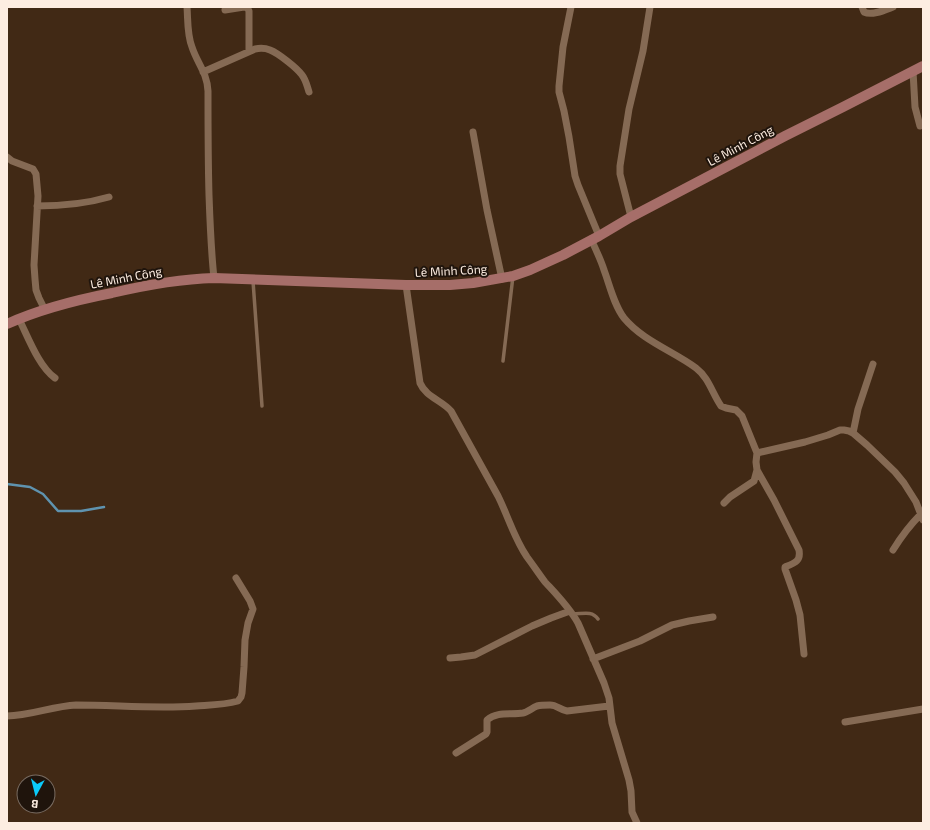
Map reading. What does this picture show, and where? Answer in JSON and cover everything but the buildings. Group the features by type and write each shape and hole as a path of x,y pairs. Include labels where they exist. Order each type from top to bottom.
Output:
{"main road":[{"name":"Lê Minh Công","path":"7,324 75,300 175,280 214,278 406,285 450,285 473,284 513,276 562,255 785,136 923,66"}],"street":[{"path":"187,7 188,30 192,48 208,83 207,141 211,254 214,278"},
{"path":"225,10 245,7 248,9 249,51"},
{"path":"571,7 563,47 559,92 566,117 578,185 614,298 620,312 633,328 701,372 707,379 721,406 736,410 742,416 758,453 756,462 757,470 754,481 730,497 724,503"},
{"path":"631,217 620,174 620,166 629,109 643,51 650,7"},
{"path":"862,7 864,12 872,13 893,7"},
{"path":"204,72 249,51 262,48 276,54 298,70 306,81 309,92"},
{"path":"913,71 915,107 920,126"},
{"path":"473,132 487,210 502,279"},
{"path":"7,157 12,161 33,169 36,174 37,206 34,266 37,294 45,310"},
{"path":"37,206 74,204 109,197"},
{"path":"406,285 418,377 422,388 425,393 442,403 451,411 498,496 520,547 543,580 572,613 604,683 609,698 613,727 629,780 632,812 637,823"},
{"path":"19,319 34,352 50,375 55,378"},
{"path":"853,433 858,409 873,364"},
{"path":"758,453 805,442 840,430 849,430 900,478 911,493 922,517 914,521 893,550"},
{"path":"757,470 799,550 799,558 796,562 785,569 800,615 804,654"},
{"path":"7,716 76,704 139,707 184,707 238,701 242,693 246,631 252,609 250,601 236,578"},
{"path":"450,658 461,658 476,655 532,626 572,613"},
{"path":"593,659 640,642 672,625 713,618"},
{"path":"456,753 486,734 487,720 498,714 525,713 537,706 550,705 567,711 609,706"},
{"path":"845,722 923,708"}],"lane":[{"path":"503,361 513,276"},
{"path":"253,280 262,406"},
{"path":"572,613 592,613 598,618"}],"waterway":[{"path":"7,484 30,487 43,494 58,511 81,511 104,507"}]}
